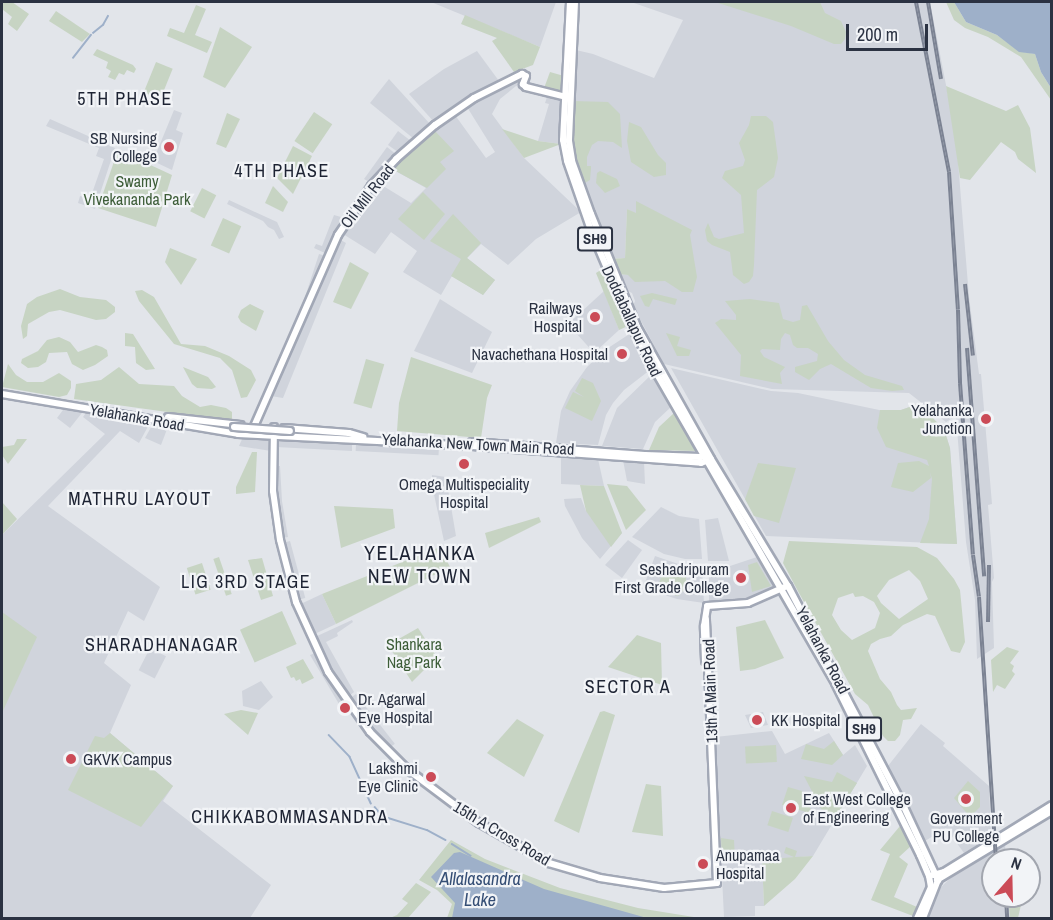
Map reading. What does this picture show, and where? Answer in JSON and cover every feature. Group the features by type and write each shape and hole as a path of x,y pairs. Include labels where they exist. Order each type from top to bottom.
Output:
{"main road":[{"name":"Doddaballapur Road","path":"570,2 563,140 579,189 637,327 707,458"},
{"name":"Doddaballapur Road","path":"575,2 569,141 579,189"},
{"name":"Oil Mill Road","path":"252,426 338,235 371,186 396,159 435,125 474,98 522,74 526,76 524,84 526,87 566,97"},
{"name":"Yelahanka Road","path":"2,393 172,419 252,426"},
{"name":"Yelahanka Road","path":"172,419 178,424 274,436"},
{"path":"172,419 235,428 354,438"},
{"name":"Yelahanka New Town Main Road","path":"252,426 349,433 354,438"},
{"path":"252,426 252,435"},
{"name":"15th A Cross Road","path":"274,427 274,503 287,572 298,607 328,672 377,740 407,769 486,827 534,856 562,868 664,888 715,883"},
{"name":"Yelahanka New Town Main Road","path":"274,436 354,438 707,458"},
{"name":"Yelahanka Road","path":"707,458 785,587 905,816 934,877"},
{"name":"13th A Main Road","path":"715,883 707,606 748,603 785,587"},
{"path":"917,918 934,877 1052,805"},
{"path":"923,918 936,889 947,876 1052,811"},
{"path":"934,877 947,876"},
{"path":"934,877 936,889"}],"shaded area":[{"path":"431,2 556,2 540,47"},
{"path":"631,2 930,2 956,137 969,297 979,374 981,374 992,504 988,505 994,578 992,582 994,648 977,659 975,600 966,542 956,416 946,422 909,393 772,389 664,364 633,306 635,301 632,293 626,290 618,274 665,278 636,214 627,209 625,258 611,259 583,186 571,140 576,50 593,54 654,78 683,20"},
{"path":"477,51 499,81 434,122 409,94 444,69"},
{"path":"523,77 521,87 516,86 500,99 492,114 524,158 581,212 536,239 508,265 481,244 467,258 495,280 483,295 452,276 441,295 403,272 417,251 391,232 375,254 343,234 380,184 411,203 426,188 392,169 439,125 455,115 486,158 495,152 467,107"},
{"path":"389,79 431,125 414,139 370,103"},
{"path":"548,94 562,98 561,144 538,141 549,104 545,103"},
{"name":"SB Nursing College","path":"174,110 182,113 176,130 183,133 172,170 153,161"},
{"path":"50,119 115,148 95,209 78,203 80,196 90,199 104,159 96,156 99,148 46,126"},
{"path":"398,131 411,141 398,152 388,145"},
{"path":"387,147 397,155 371,183 364,179"},
{"path":"229,200 277,222 284,237 279,239 274,230 263,221 227,204"},
{"path":"334,215 341,217 327,254 314,248 316,244 322,246"},
{"path":"339,239 346,243 283,398 271,396"},
{"path":"319,254 325,256 311,299 305,297"},
{"name":"Railways Hospital","path":"604,291 619,330 594,353 568,324"},
{"path":"440,299 492,332 472,373 414,351"},
{"path":"631,333 650,370 624,390 613,403 606,415 598,445 556,443 561,411 570,391 587,367 605,350"},
{"path":"671,368 771,391 798,393 884,411 901,410 918,404 944,429 950,448 957,544 766,536"},
{"path":"652,374 671,407 655,422 643,449 602,446 617,408"},
{"path":"66,406 85,409 70,428 57,418"},
{"name":"GKVK Campus","path":"88,410 151,421 139,443 120,431 48,506 160,587 144,621 128,611 104,663 131,685 110,733 173,786 163,801 271,885 250,918 2,918 2,535 105,434 83,417"},
{"path":"154,422 169,424 161,445 145,438"},
{"path":"243,437 271,439 271,451 239,446"},
{"path":"277,439 352,444 352,451 276,447"},
{"path":"356,444 439,448 439,455 356,451"},
{"path":"561,457 598,459 604,486 561,484"},
{"path":"623,460 644,462 645,484 627,481"},
{"path":"275,466 280,466 282,501 288,537 283,538 277,501"},
{"path":"432,475 446,477 456,536 444,541 432,485"},
{"path":"581,498 586,511 618,525 622,533 600,559 582,538 565,506 564,499"},
{"path":"661,507 679,516 699,519 702,559 685,559 664,554 632,537"},
{"path":"718,518 729,561 708,561 705,520"},
{"path":"628,540 642,550 622,578 605,565"},
{"path":"290,541 305,598 299,600 284,543"},
{"path":"655,556 684,566 702,567 704,603 677,599 643,588"},
{"name":"Seshadripuram First Grade College","path":"760,556 779,588 734,603 709,606 709,567 730,566"},
{"path":"322,594 336,624 315,634 301,604"},
{"path":"352,620 353,622 337,633 338,636 326,642 354,692 348,697 315,637"},
{"path":"150,648 166,656 155,678 139,670"},
{"path":"315,653 344,700 339,704 310,655"},
{"path":"261,681 273,697 259,710 243,706 242,691"},
{"path":"356,694 395,744 389,748 350,698"},
{"name":"KK Hospital","path":"763,712 768,725 751,728 745,715"},
{"path":"921,724 945,743 943,746 989,786 991,836 964,853 946,828 925,841 888,766"},
{"path":"772,731 785,754 829,733 843,755 855,745 867,766 813,856 762,860 764,906 755,906 755,916 724,917 715,737"},
{"path":"981,858 981,908 1009,908 1010,918 927,918 941,887 956,873"}],"green space":[{"path":"2,2 12,2 29,14 17,31 8,24 12,17 2,9"},
{"path":"715,2 820,2 825,13 841,21 846,32 845,39 841,44 834,44 791,26"},
{"path":"946,2 954,2 966,22 997,35 1019,51 1035,54 1041,72 1051,88 1051,100 1021,57 954,20"},
{"path":"196,5 206,9 195,35 212,42 207,53 167,36 170,28 184,33"},
{"path":"56,11 90,34 82,42 49,21"},
{"path":"465,15 540,47 533,65 514,72 492,41 497,38 461,24"},
{"path":"220,27 252,47 225,88 203,77"},
{"path":"97,49 133,65 136,69 134,73 127,70 124,75 119,73 115,80 108,77 111,71 106,68 108,62 93,55"},
{"path":"156,62 173,69 160,99 144,93"},
{"path":"550,72 564,76 562,95 543,91"},
{"path":"946,86 1006,111 1018,105 1030,128 1036,173 1001,142 970,180 960,178"},
{"path":"573,101 608,102 620,114 622,148 613,142 598,141 592,145 587,157 587,166 591,166 590,180 583,184 571,140"},
{"path":"314,112 332,124 313,153 294,141"},
{"path":"227,113 240,119 226,148 216,144"},
{"path":"751,116 766,116 773,122 778,158 774,177 757,190 753,276 749,282 744,284 733,275 730,252 707,241 705,230 708,223 714,237 719,239 744,233 741,195 722,178 725,171 743,166 745,160 739,143 749,125"},
{"path":"629,122 641,127 658,155 666,163 666,175 654,177 631,162 627,141"},
{"path":"502,129 538,141 561,144 524,158"},
{"path":"434,130 454,151 440,162 446,169 427,188 392,169"},
{"path":"293,146 312,156 293,194 277,178"},
{"name":"Swamy Vivekananda Park","path":"118,150 172,175 156,227 98,208"},
{"path":"600,171 617,179 620,186 605,193 596,183 597,173"},
{"path":"273,186 288,202 283,212 265,203"},
{"path":"202,188 216,195 204,218 190,211"},
{"path":"423,192 445,214 424,240 398,219"},
{"path":"636,201 692,230 690,235 697,277 693,292 682,292 665,281 635,282 628,275 618,274 611,259 625,258 627,209 636,213"},
{"path":"453,214 481,243 467,258 495,280 483,295 451,276 461,259 430,241"},
{"path":"223,218 241,226 229,254 211,245"},
{"path":"170,248 197,259 181,285 165,262"},
{"path":"350,262 369,273 351,309 333,302"},
{"path":"607,266 628,326 619,330 596,273"},
{"path":"60,289 80,297 106,300 115,307 115,312 106,319 96,320 60,310 49,312 28,324 27,336 23,339 21,326 27,304 37,297"},
{"path":"142,290 154,297 181,344 205,346 229,356 251,370 256,380 247,397 241,398 232,370 220,358 174,344 139,301 135,291"},
{"path":"652,293 677,299 675,305 653,299 649,307 645,306 640,296"},
{"path":"750,299 779,303 783,319 793,322 800,320 802,306 807,305 828,341 844,360 865,375 902,386 904,390 871,388 831,364 820,369 809,380 795,372 795,367 817,361 818,354 808,348 797,348 793,345 790,335 785,333 781,339 780,350 762,349 760,351 764,357 785,367 780,373 782,384 740,376 741,355 715,323 721,319 736,320 736,315 725,301"},
{"path":"250,304 264,311 256,331 241,322 238,317 241,310"},
{"path":"125,333 133,334 155,369 146,370 136,363 135,347 125,346"},
{"path":"666,333 680,337 677,346 691,350 689,356 677,356"},
{"path":"59,337 70,342 78,352 96,345 107,350 108,356 83,370 72,364 67,352 49,353 46,362 38,367 28,368 21,363 22,359 38,351 47,340"},
{"path":"411,357 492,385 487,398 481,438 397,431 399,403"},
{"path":"366,359 384,364 372,408 353,403"},
{"path":"8,364 16,375 27,382 43,382 59,373 71,381 71,388 67,395 59,397 2,387"},
{"path":"119,367 139,384 174,386 182,396 200,407 211,405 226,408 232,412 232,421 74,399 76,384 101,380"},
{"path":"183,367 208,377 216,387 197,388 192,384"},
{"path":"582,378 593,383 601,401 592,421 565,408 573,392 584,397 575,391"},
{"path":"918,404 944,429 950,448 957,544 920,543 929,519 932,479 930,472 931,478 913,492 891,487 898,463 919,461 929,466 927,460 886,447 877,428 880,410 901,410"},
{"path":"674,413 696,451 649,450 659,427"},
{"path":"17,439 27,439 8,464 2,455 2,447 14,445"},
{"path":"252,452 257,452 255,492 236,494 236,487"},
{"path":"758,463 796,468 779,523 754,516 745,499"},
{"path":"607,484 627,486 646,510 626,530"},
{"path":"580,485 604,486 622,533 611,547 586,511"},
{"path":"2,502 17,519 2,535"},
{"path":"334,506 393,509 395,528 341,548"},
{"path":"539,517 541,522 489,548 485,533"},
{"path":"789,541 917,547 937,558 954,579 960,590 965,642 960,653 951,651 935,616 927,614 903,625 891,636 871,644 868,651 880,679 891,692 901,710 917,708 911,719 903,720 900,735 895,741 888,741 883,736 868,705 855,694 783,563","holes":["909,570 920,581 928,599 899,619 881,603 877,596 889,580","853,593 855,597 863,596 874,602 880,613 875,628 852,640 841,630 832,615 838,598"]},
{"path":"440,547 450,567 336,624 322,594"},
{"path":"219,557 232,594 226,596 213,559"},
{"path":"262,558 273,596 261,600 248,560"},
{"path":"757,562 771,586 752,592 748,565"},
{"path":"202,563 211,590 195,595 187,568"},
{"path":"663,572 686,577 686,588 678,596 656,591"},
{"path":"282,611 297,644 255,663 240,630"},
{"path":"2,612 37,637 2,713"},
{"path":"765,620 784,658 755,669 740,671 736,627"},
{"name":"Shankara Nag Park","path":"418,628 437,657 412,682 388,645"},
{"path":"637,635 661,643 662,685 608,667"},
{"path":"1007,647 1019,651 1010,663 1014,666 1012,671 1015,674 1005,689 997,685 993,692 991,660"},
{"path":"303,659 314,678 302,684 300,679 296,681 294,677 291,678 286,667"},
{"path":"241,710 258,713 248,735 224,714"},
{"path":"600,712 615,715 579,833 554,821"},
{"path":"517,719 544,735 524,777 487,753"},
{"path":"110,733 173,786 141,827 68,790 95,736 104,738"},
{"path":"834,741 843,755 832,765 801,759 806,744 824,749"},
{"path":"776,745 777,762 746,764 745,747"},
{"path":"837,772 857,783 830,826 804,776 832,782"},
{"path":"968,781 980,792 980,807 970,817 954,798"},
{"path":"646,784 661,786 663,836 632,832"},
{"path":"788,787 802,791 813,814 782,805"},
{"path":"772,811 793,818 788,832 767,825"},
{"path":"900,826 911,846 899,857 908,864 894,897 917,907 913,916 871,900 890,854 880,850"},
{"path":"721,838 734,840 735,860 722,860"},
{"name":"Allalasandra Lake","path":"451,840 485,859 560,888 638,908 700,918 447,918 452,904 437,890 419,880"},
{"path":"786,847 797,851 795,857 813,856 795,879 764,906 762,860 794,857 784,853"},
{"path":"416,883 431,892 408,918 390,918 397,915 408,903 402,899"},
{"path":"1009,908 1020,908 1018,918 1010,918"}],"water":[{"path":"954,2 1051,2 1051,88 1041,72 1035,54 1019,52 997,35 966,22"},
{"name":"Allalasandra Lake","path":"460,852 544,889 647,918 452,918 455,903 431,877 454,853"}],"waterway":[{"path":"93,33 103,25 108,16"},
{"path":"73,58 91,35"},
{"path":"329,735 350,757 371,803"},
{"path":"375,807 382,816 427,830 446,840"},
{"path":"452,844 471,856"}],"railway":[{"path":"916,2 949,172 958,310 960,383 973,555 979,597 995,848"},
{"path":"928,2 941,79"},
{"path":"965,284 973,356"},
{"path":"967,348 984,576"},
{"path":"988,622 989,565"},
{"path":"1007,908 1007,918"}],"place":[{"name":"SB Nursing College","path":"169,147"},
{"name":"Railways Hospital","path":"595,317"},
{"name":"Navachethana Hospital","path":"622,354"},
{"name":"Yelahanka Junction","path":"986,419"},
{"name":"Omega Multispeciality Hospital","path":"464,464"},
{"name":"Seshadripuram First Grade College","path":"741,578"},
{"name":"Dr. Agarwal Eye Hospital","path":"345,708"},
{"name":"KK Hospital","path":"757,720"},
{"name":"GKVK Campus","path":"71,759"},
{"name":"Lakshmi Eye Clinic","path":"431,777"},
{"name":"Government PU College","path":"966,799"},
{"name":"East West College of Engineering","path":"791,808"},
{"name":"Anupamaa Hospital","path":"703,864"}],"district":[{"name":"5TH PHASE","path":"125,99"},
{"name":"4TH PHASE","path":"282,171"},
{"name":"MATHRU LAYOUT","path":"140,499"},
{"name":"YELAHANKA NEW TOWN","path":"420,564"},
{"name":"LIG 3RD STAGE","path":"246,582"},
{"name":"SHARADHANAGAR","path":"162,645"},
{"name":"SECTOR A","path":"628,687"},
{"name":"CHIKKABOMMASANDRA","path":"290,817"}]}
